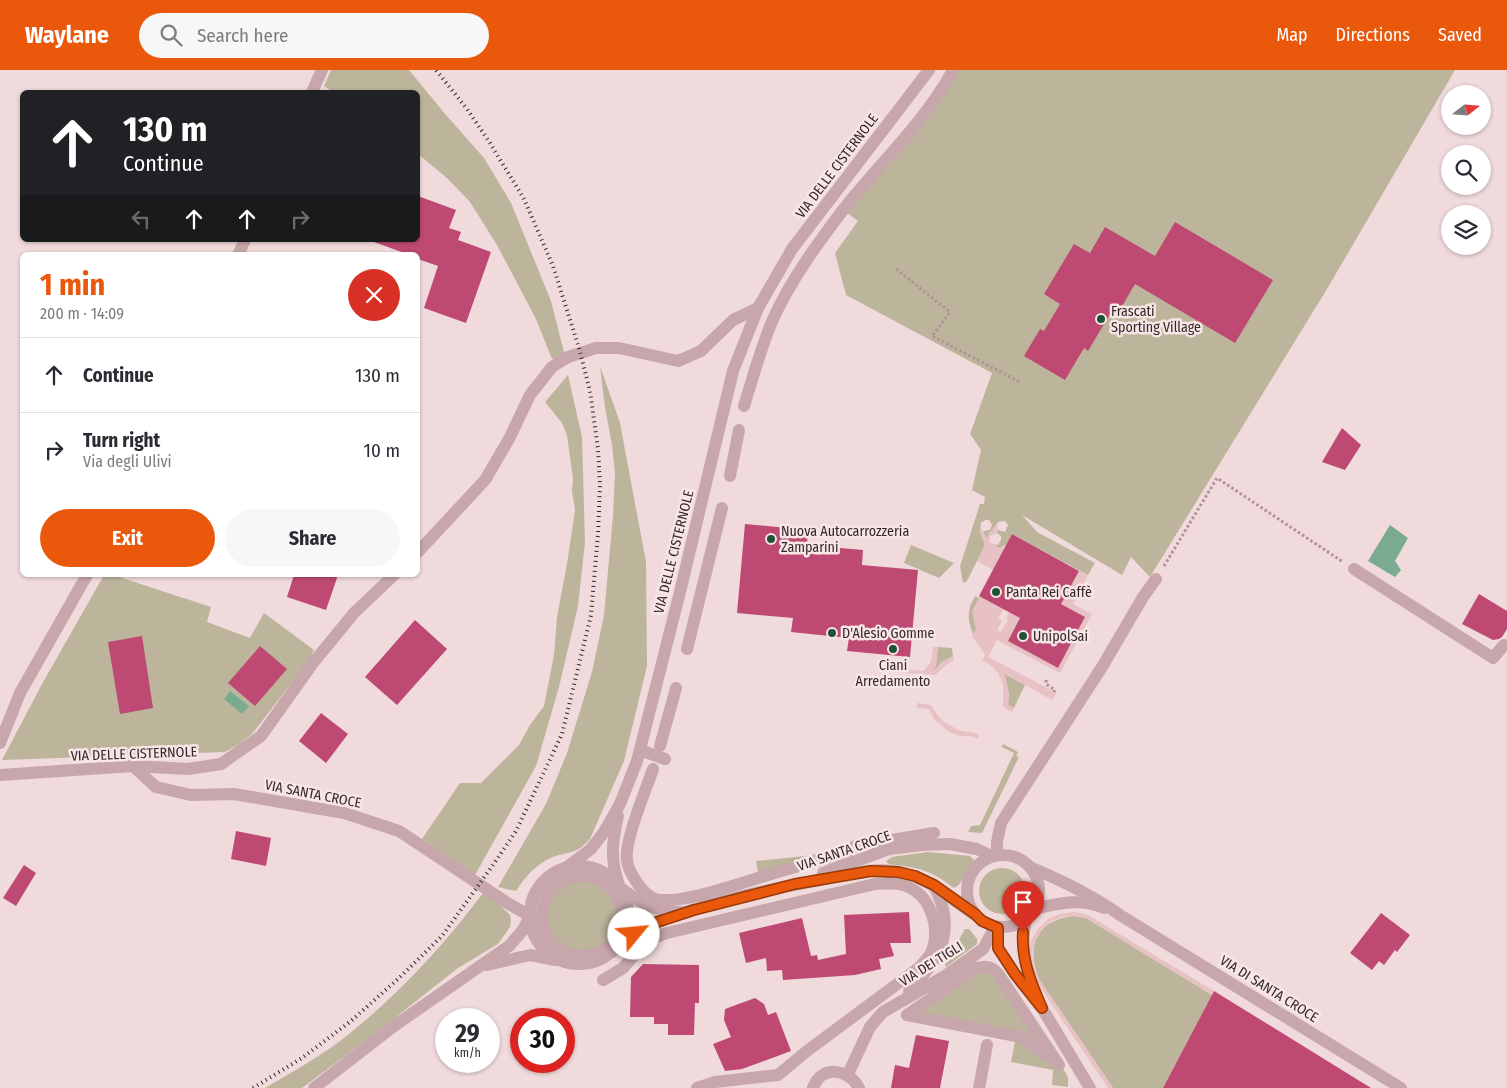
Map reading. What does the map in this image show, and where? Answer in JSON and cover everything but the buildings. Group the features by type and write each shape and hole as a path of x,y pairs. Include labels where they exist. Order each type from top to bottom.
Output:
{"street":[{"path":"313,90 322,70"},
{"name":"VIA DELLE CISTERNOLE","path":"530,916 535,893 548,877 567,867 591,849 604,832 620,804 640,750 733,371 758,308 792,249 929,70"},
{"path":"744,406 773,320 802,267 843,210 946,84 953,70"},
{"path":"420,550 484,480 509,439 530,395 552,367 568,357 596,348 619,348 678,361 701,351 733,320 758,308"},
{"path":"730,476 739,430"},
{"path":"688,649 722,508"},
{"path":"1354,569 1493,658 1504,645"},
{"path":"0,742 20,693 86,577"},
{"name":"VIA DELLE CISTERNOLE","path":"0,775 133,766 188,769 221,764 261,736 313,663 354,613 392,577"},
{"path":"994,856 1002,823 1156,579"},
{"path":"660,746 676,688"},
{"path":"640,750 665,760"},
{"name":"VIA SANTA CROCE","path":"133,766 156,787 191,795 234,794 344,813 399,831 530,916"},
{"path":"653,770 627,844 626,859 638,883 650,897 655,899 670,900 702,894 846,853 855,846 934,833"},
{"name":"VIA DELLE CISTERNOLE","path":"612,952 622,939 627,926 628,908 613,869 612,850 620,804"},
{"name":"VIA SANTA CROCE","path":"795,884 889,849 950,844 977,849 994,856"},
{"path":"1032,868 1038,881 1040,895 1035,909 1026,920 1015,925 996,927 982,921 975,914 967,893 972,871 980,862 994,856 1006,854 1020,858 1032,868 1063,881 1097,899 1120,915"},
{"name":"VIA SANTA CROCE","path":"567,867 584,866 603,872 616,882 620,888 647,906 664,911 681,912 694,910"},
{"name":"VIA SANTA CROCE","path":"565,962 579,965 599,960 634,934 654,923 694,910 795,884 871,871 898,872 915,876 934,885 975,914"},
{"path":"586,876 599,880 610,888 618,899 621,912 620,926 615,939 605,948 593,955 580,956 566,953 556,947 548,937 543,926 542,914 544,901 560,883 573,877 586,876"},
{"path":"603,980 624,968 647,940 673,931 875,884 891,883 906,886 920,894 930,908 935,923 935,939 930,954 920,967 806,1051 778,1075 715,1082 697,1088"},
{"name":"VIA DEI TIGLI","path":"898,1002 924,975 938,956 944,940 946,926 944,912 934,885"},
{"path":"1035,909 1069,902 1096,904 1120,915"},
{"name":"VIA DI SANTA CROCE","path":"1120,915 1401,1088"},
{"path":"530,916 532,929 540,945 549,954 565,962"},
{"path":"314,1088 394,1026 509,946 530,916"},
{"path":"1026,920 1022,940 1027,973 1042,1008"},
{"path":"996,927 998,948 1015,974 1042,1008 1090,1088"},
{"name":"VIA DEI TIGLI","path":"848,1074 870,1027 883,1012 945,976 977,954 996,927"},
{"path":"479,968 530,955 565,962"},
{"path":"988,966 999,975 1059,1065 1040,1048 1021,1037 907,1014 974,969 988,966"},
{"path":"979,1088 987,1045"},
{"path":"813,1088 821,1077 829,1072 848,1074 859,1088"}],"path":[{"path":"896,269 950,312 932,336 1020,382"},
{"path":"1156,579 1217,478 1354,569"},
{"path":"1046,680 1046,684 1055,690 1054,692"}],"shaded area":[{"path":"331,70 409,70 484,158 511,203 551,301 565,356 552,359 536,319 497,245 470,202 447,178 420,156 420,90 330,90 324,86"},
{"name":"Frascati Sporting Village","path":"953,70 1455,70 1446,85 1441,85 1441,94 1327,289 1150,577 1131,557 1122,575 1022,515 1037,532 1095,563 1088,575 1012,534 1007,544 999,548 992,544 998,545 1001,536 997,533 998,530 1005,532 1008,525 1005,521 998,522 987,540 983,531 990,530 992,525 989,520 985,520 981,523 980,530 985,545 967,581 963,583 960,566 980,504 984,504 985,497 972,490 981,450 970,434 992,373 846,295 835,253 858,221 843,210"},
{"path":"600,366 620,423 646,562 647,666 624,761 590,839 576,850 541,863 528,875 516,891 498,887 546,804 567,753 592,672 604,615 615,474"},
{"path":"568,375 582,437 585,542 578,606 559,687 536,766 475,875 422,839 460,783 481,783 519,745 530,725 544,706 554,655 557,617 575,510 567,435 562,423 545,402"},
{"path":"980,525 986,539 997,525 997,533 990,536 990,542 999,548 1007,544 993,570 977,561 985,545 980,533"},
{"path":"1390,525 1408,538 1395,561 1401,570 1395,577 1368,561"},
{"path":"911,545 954,563 939,578 904,563"},
{"path":"1079,571 1088,575 1073,604 1092,614 1060,673 997,640 988,657 1057,693 1052,700 1004,673 1009,695 1008,705 1014,708 1012,712 1003,707 1003,684 998,673 992,666 982,660 985,655 972,636 976,630 972,611 978,598 979,596 1004,609 998,619 1002,621 997,630 1001,632 1008,620 1006,618 1009,612 1020,618 1008,641 1058,668 1085,617 1061,604"},
{"path":"103,577 119,577 211,607 207,622 250,638 264,613 314,650 310,659 252,734 225,752 2,760 42,684"},
{"path":"975,596 979,598 976,630 973,634 969,615 970,606"},
{"path":"933,647 938,647 934,670 953,656 954,660 935,675 890,672 891,667 923,671 931,662"},
{"path":"938,647 952,648 953,656 942,662 933,672 936,665"},
{"path":"1003,673 1025,685 1014,708 1008,705 1009,695"},
{"path":"230,691 249,706 242,714 224,699"},
{"path":"917,703 931,705 945,723 961,731 975,733 979,739 949,732 934,719 929,709 917,708"},
{"path":"1003,744 1018,752 1016,756 1019,757 982,833 968,832 971,826 980,825 1014,753 1002,747"},
{"path":"855,846 759,878 756,861 805,856"},
{"path":"928,852 970,856 974,860 959,885 954,888 930,873 916,868 889,864 886,861 892,857"},
{"path":"1002,868 1015,872 1021,878 1025,891 1021,904 1015,910 1002,914 989,910 983,904 979,891 983,878 989,872"},
{"path":"582,876 597,879 610,888 619,901 622,916 619,931 610,944 597,953 582,956 567,953 554,944 545,931 542,916 545,901 554,888 567,879"},
{"path":"483,893 510,915 510,927 498,944 458,968 302,1088 265,1088 329,1049 386,1002 421,968"},
{"path":"1073,912 1086,914 1214,991 1212,995 1086,918 1074,916 1061,917 1050,922 1041,931 1035,942 1032,955 1034,967 1039,979 1113,1088 1108,1088 1036,981 1029,955 1031,941 1038,929 1048,919 1060,914"},
{"path":"1074,916 1086,918 1212,995 1163,1088 1113,1088 1039,979 1034,956 1034,945 1038,936 1051,922"},
{"path":"965,929 969,929 977,939 977,944 946,967 945,965"},
{"path":"988,966 1066,1073 1068,1087 1052,1085 1053,1070 1011,1062 1016,1036 907,1015"}],"railway":[{"path":"253,1088 302,1058 351,1021 399,978 442,936 493,865 516,831 562,734 591,615 600,485 598,449 590,391 579,348 553,266 524,199 467,109 436,70"}],"place":[{"name":"Frascati Sporting Village","path":"1101,319"},
{"name":"Nuova Autocarrozzeria Zamparini","path":"771,539"},
{"name":"Panta Rei Caffè","path":"996,592"},
{"name":"D'Alesio Gomme","path":"832,633"},
{"name":"UnipolSai","path":"1023,636"},
{"name":"Ciani Arredamento","path":"893,649"}],"route":[{"path":"634,934 654,923 694,910 795,884 871,871 898,872 915,876 934,885 982,921 998,928 998,948 1015,974 1042,1008 1027,973 1022,940 1023,932"}]}
